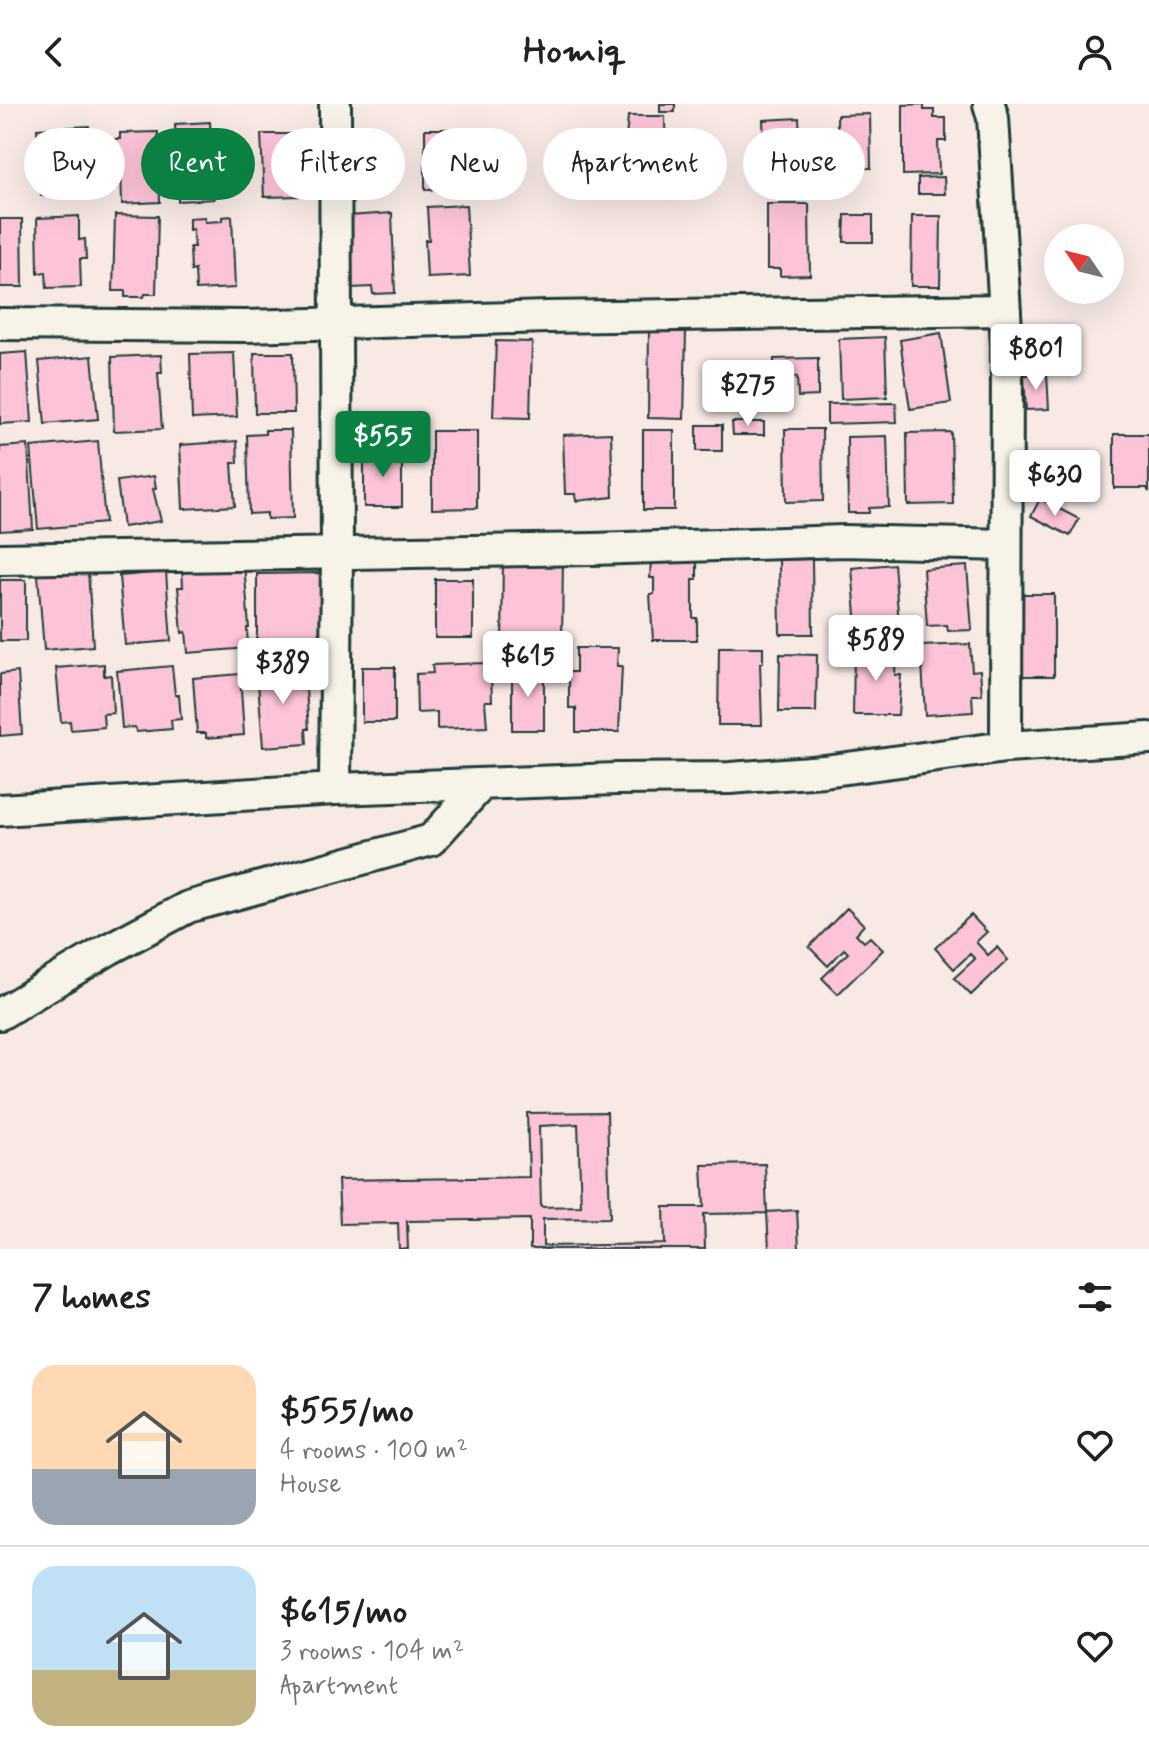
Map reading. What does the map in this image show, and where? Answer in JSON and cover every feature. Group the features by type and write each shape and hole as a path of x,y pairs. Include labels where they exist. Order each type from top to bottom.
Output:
{"street":[{"path":"335,104 335,789"},
{"path":"989,104 993,118 1005,310 1006,747"},
{"path":"0,324 245,326 547,317 1005,310"},
{"path":"0,559 593,549 844,541 1006,545"},
{"path":"0,810 335,789 777,775 1006,747 1149,738"},
{"path":"0,1014 109,949 188,907 431,840 482,784"}],"building":[{"path":"660,104 675,104 675,112 660,112"},
{"path":"924,104 924,110 934,110 934,118 946,118 946,141 938,141 939,174 903,175 903,105"},
{"path":"870,114 871,168 865,168 865,128 837,128 837,115"},
{"path":"628,116 665,116 665,128 627,128"},
{"path":"799,118 800,128 763,128 763,120"},
{"path":"210,122 210,128 175,128 175,124"},
{"path":"141,132 141,200 160,202 122,204 122,200 125,200 125,133"},
{"path":"261,134 271,134 271,197 264,197"},
{"path":"944,177 945,194 918,194 918,178"},
{"path":"767,204 809,204 810,275 780,276 780,269 767,269"},
{"path":"466,205 470,276 427,278 427,207"},
{"path":"392,213 395,293 373,294 372,287 351,288 348,216"},
{"path":"115,215 158,216 156,294 125,297 125,291 113,291"},
{"path":"845,215 873,215 873,242 844,242"},
{"path":"79,216 79,240 85,239 86,259 80,259 81,287 47,288 46,272 38,273 37,218"},
{"path":"232,216 235,288 196,290 195,270 191,271 190,247 194,247 189,218 205,217 205,222 222,221 222,217"},
{"path":"912,216 941,216 940,286 911,286"},
{"path":"0,219 22,219 23,287 0,287"},
{"path":"649,330 686,331 684,419 648,418"},
{"path":"941,333 951,403 910,409 900,340"},
{"path":"885,337 887,397 841,399 839,339"},
{"path":"496,341 532,342 530,418 493,417"},
{"path":"27,352 32,422 0,424 0,354"},
{"path":"234,353 237,417 192,419 190,354"},
{"path":"254,353 293,353 294,413 255,413"},
{"path":"161,355 162,373 158,373 162,429 114,431 112,357"},
{"path":"92,356 98,419 45,424 39,361"},
{"path":"818,358 818,396 798,397 797,377 774,377 774,359"},
{"path":"1047,374 1049,409 1026,410 1024,375"},
{"path":"896,403 897,422 827,424 827,404"},
{"path":"732,422 764,422 764,435 733,435"},
{"path":"697,425 722,425 722,451 697,451"},
{"path":"785,429 822,429 823,501 786,502"},
{"path":"265,430 291,430 293,518 267,519 267,513 249,514 247,435 265,434"},
{"path":"643,430 674,430 674,510 643,510"},
{"path":"432,431 477,431 477,508 432,509"},
{"path":"951,432 953,504 908,505 907,433"},
{"path":"611,433 613,497 576,501 575,494 565,494 563,435"},
{"path":"1114,434 1149,434 1149,492 1147,488 1114,488"},
{"path":"887,436 889,507 869,508 869,513 848,513 847,437"},
{"path":"98,441 105,523 38,529 31,447"},
{"path":"237,441 238,463 232,463 235,506 183,509 180,445"},
{"path":"28,445 33,529 0,531 0,447"},
{"path":"364,451 402,451 402,507 364,507"},
{"path":"154,476 156,488 153,489 161,521 123,527 117,481"},
{"path":"1040,499 1079,519 1070,536 1031,516"},
{"path":"503,554 563,554 562,647 502,647"},
{"path":"651,559 697,559 697,579 693,579 693,618 697,618 697,640 653,640 650,594 654,594 654,578 650,578"},
{"path":"812,559 813,634 780,634 779,560"},
{"path":"244,563 248,648 188,653 186,632 182,633 178,587 183,587 182,568"},
{"path":"894,564 899,624 857,627 852,568"},
{"path":"967,566 972,630 948,631 947,625 927,626 923,569"},
{"path":"88,571 93,646 44,650 38,575"},
{"path":"166,572 171,641 125,645 119,576"},
{"path":"321,573 322,656 257,657 257,574"},
{"path":"435,579 473,579 473,638 435,638"},
{"path":"0,580 26,580 26,641 0,641"},
{"path":"1013,594 1054,594 1054,676 1021,676"},
{"path":"970,644 972,671 980,670 982,695 972,695 973,712 925,715 921,646"},
{"path":"719,647 763,647 763,663 760,663 762,725 718,725"},
{"path":"576,648 618,648 617,666 622,666 619,732 576,732 576,708 569,708 569,672 576,672"},
{"path":"854,650 896,651 895,675 901,675 898,715 853,715"},
{"path":"780,654 817,655 816,712 779,712"},
{"path":"484,663 485,674 491,674 492,701 485,701 487,727 437,729 437,712 417,713 416,674 433,673 432,665"},
{"path":"104,664 104,676 111,675 113,713 103,714 104,727 71,730 70,721 61,722 56,668"},
{"path":"304,664 309,729 306,729 307,744 263,747 257,669"},
{"path":"172,666 181,719 171,720 172,729 136,732 135,727 122,728 117,671"},
{"path":"362,667 395,667 395,722 362,722"},
{"path":"544,667 544,730 512,730 512,668"},
{"path":"18,672 22,734 0,736 0,674"},
{"path":"240,674 244,735 206,738 206,733 197,733 193,678"},
{"path":"847,908 864,925 856,934 864,942 870,937 883,950 838,994 822,978 848,953 844,949 828,966 809,947"},
{"path":"971,915 987,932 976,942 988,955 997,947 1008,960 971,995 954,978 975,959 970,954 954,969 935,948"},
{"path":"607,1112 610,1218 543,1219 543,1246 665,1244 664,1207 704,1207 702,1165 765,1164 767,1213 704,1214 705,1249 530,1249 530,1219 407,1221 408,1249 399,1249 398,1223 340,1224 338,1180 529,1177 527,1113","holes":["578,1124 581,1206 541,1207 539,1126"]},
{"path":"797,1210 799,1249 769,1249 767,1212"}]}
